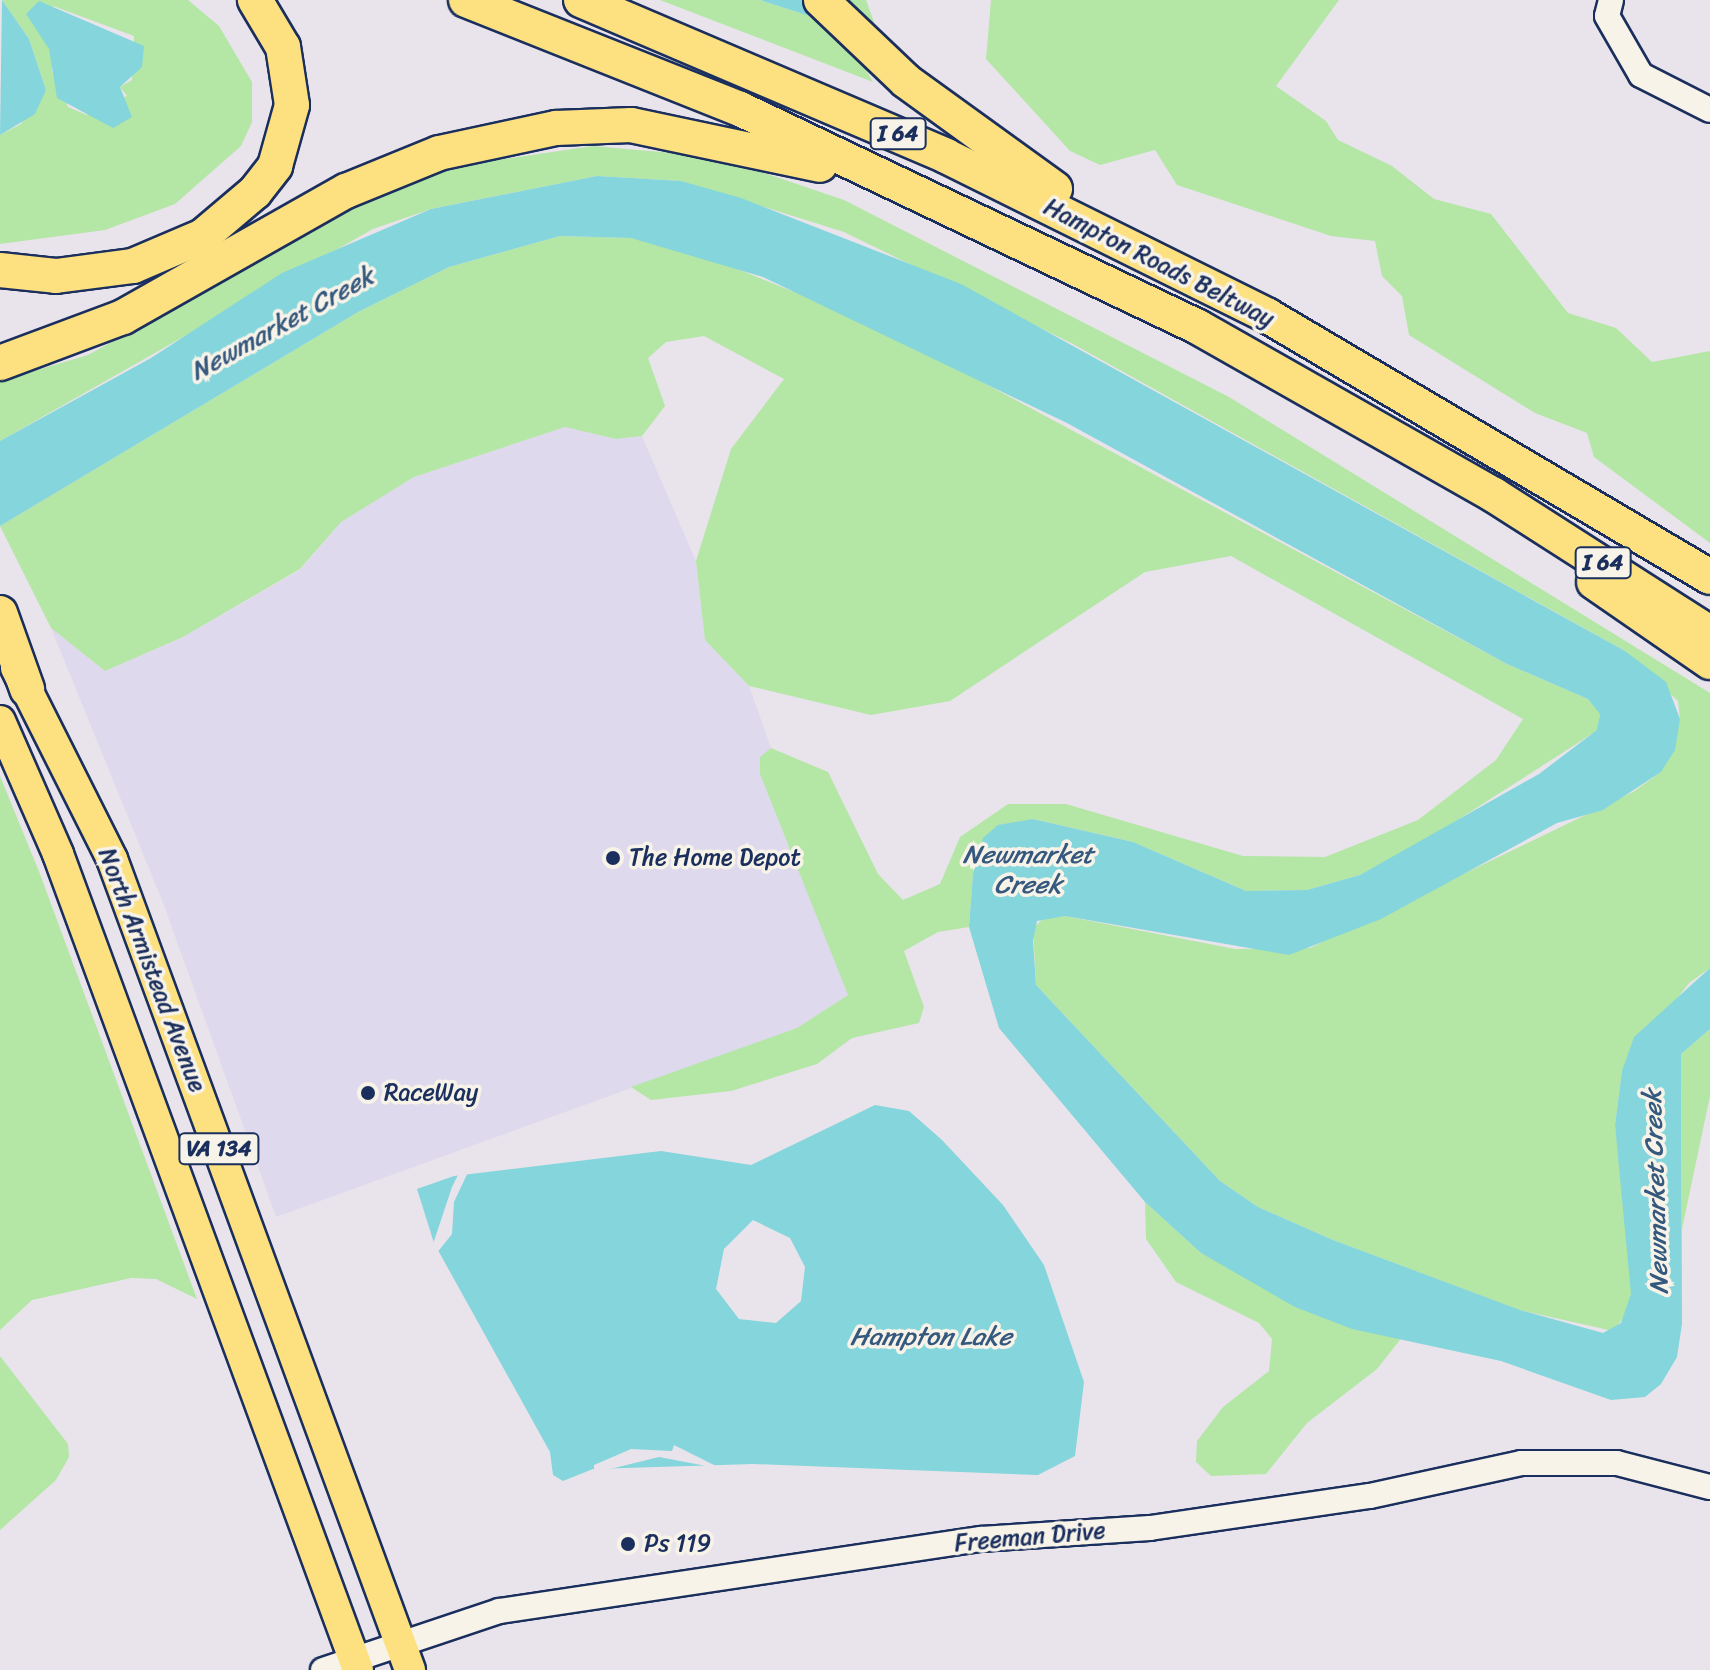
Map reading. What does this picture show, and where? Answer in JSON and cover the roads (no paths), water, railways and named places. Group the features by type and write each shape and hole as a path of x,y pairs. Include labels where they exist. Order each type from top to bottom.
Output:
{"highway":[{"path":"0,270 56,276 133,266 203,236 255,192 275,166 292,105 283,47 255,0"},
{"name":"Hampton Roads Beltway","path":"466,0 740,109 981,217 1295,378 1494,495"},
{"name":"Hampton Roads Beltway","path":"581,0 918,143 1207,287 1437,410 1710,577"},
{"path":"821,0 884,63 999,153 1207,287"},
{"path":"0,363 123,317 346,191 439,153 556,128 631,125 721,139 981,217"},
{"path":"1494,495 1603,590 1710,662"},
{"name":"I 64","path":"1494,495 1710,633"},
{"path":"0,613 27,689"}],"main road":[{"name":"North Armistead Avenue","path":"0,641 112,859 410,1670"},
{"name":"North Armistead Avenue","path":"0,721 79,910 355,1664"}],"street":[{"path":"1611,0 1607,16 1641,75 1710,110"},
{"name":"Freeman Drive","path":"323,1670 355,1664 400,1641 478,1615 1044,1531 1183,1523 1388,1493 1521,1463 1617,1463 1710,1487"}],"water":[{"path":"2,0 29,39 46,90 35,114 0,135"},
{"path":"760,0 845,0 816,18"},
{"path":"39,1 144,46 142,67 120,87 132,117 113,128 57,98 49,49 26,14"},
{"name":"Newmarket Creek","path":"597,176 681,181 741,198 961,284 1625,651 1666,682 1680,719 1675,750 1661,772 1603,810 1557,823 1381,919 1289,955 1065,916 1037,921 1033,941 1036,985 1220,1181 1258,1207 1333,1240 1520,1310 1603,1333 1621,1323 1631,1294 1615,1125 1622,1071 1634,1037 1710,968 1710,1029 1681,1054 1682,1324 1677,1357 1661,1384 1645,1397 1611,1400 1501,1361 1352,1329 1295,1307 1201,1253 1145,1202 999,1028 969,927 973,874 983,838 998,825 1033,819 1133,842 1246,891 1307,890 1360,875 1539,774 1597,730 1600,714 1588,699 1507,664 1067,423 763,277 631,238 560,236 449,267 358,312 0,526 0,441 151,358 282,273 431,209"},
{"name":"Hampton Lake","path":"875,1105 909,1111 942,1140 1003,1205 1044,1265 1084,1382 1075,1456 1038,1475 753,1464 593,1469 563,1481 553,1475 550,1452 434,1243 417,1189 454,1176 661,1151 751,1165","holes":["753,1220 790,1238 805,1267 801,1301 776,1323 739,1319 716,1289 724,1249"]}],"place":[{"name":"The Home Depot","path":"613,858"},
{"name":"RaceWay","path":"368,1093"},
{"name":"Ps 119","path":"628,1544"}]}
